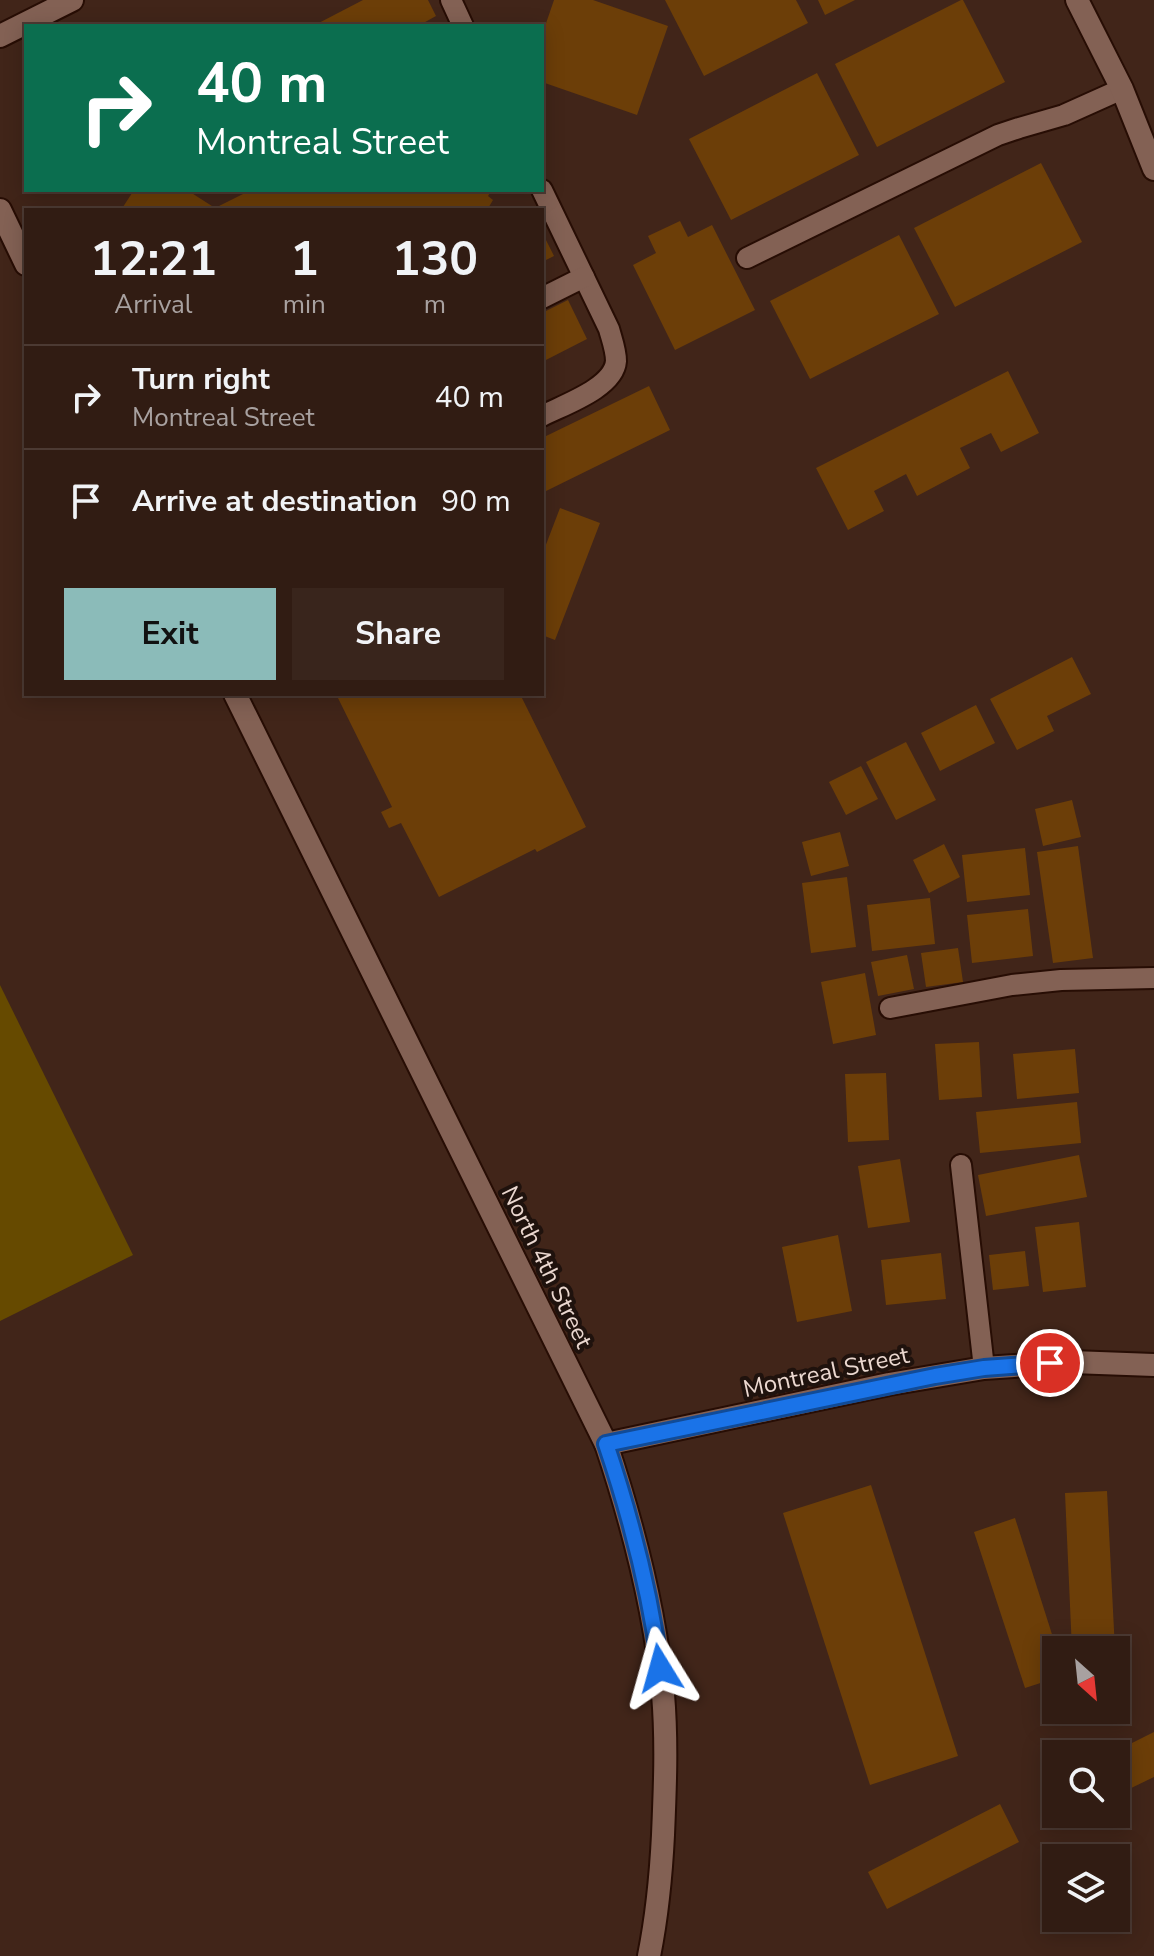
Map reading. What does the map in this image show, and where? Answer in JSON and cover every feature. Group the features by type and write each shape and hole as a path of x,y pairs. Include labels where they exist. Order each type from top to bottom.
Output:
{"street":[{"path":"0,36 72,0"},
{"path":"1077,0 1122,89 1154,169"},
{"path":"0,210 24,260"},
{"name":"North 4th Street","path":"236,696 606,1444 621,1489 648,1594 663,1694 664,1802 657,1903 649,1956"},
{"name":"Montreal Street","path":"606,1444 889,1384 984,1368 1072,1362 1154,1365"}],"lane":[{"path":"451,0 462,24"},
{"path":"747,258 998,135 1064,115 1122,89"},
{"path":"543,192 609,329 616,364 607,380 593,391 544,415"},
{"path":"544,297 584,277"},
{"path":"890,1008 1012,985 1061,980 1154,978"},
{"path":"961,1165 984,1368"}],"shaded area":[{"path":"0,985 133,1255 0,1321"}],"building":[{"path":"363,0 428,0 436,16 422,24 317,24"},
{"path":"554,0 593,0 668,26 637,115 544,83 544,29"},
{"path":"665,0 796,0 808,23 704,76"},
{"path":"818,0 855,0 825,15"},
{"path":"961,0 1005,82 877,147 835,64"},
{"path":"817,73 859,155 731,220 689,139"},
{"path":"1041,163 1082,242 955,307 914,228"},
{"path":"133,192 190,192 215,208 122,208"},
{"path":"247,192 491,192 488,196 493,200 488,208 215,208"},
{"path":"680,221 688,237 712,225 755,310 675,350 633,265 656,253 648,236"},
{"path":"899,235 939,314 810,379 770,301"},
{"path":"544,236 554,256 544,261"},
{"path":"568,300 587,339 544,361 544,312"},
{"path":"1008,371 1039,433 1001,452 991,433 960,448 970,468 917,496 906,474 874,491 884,511 848,530 816,468"},
{"path":"649,386 670,430 544,492 544,437"},
{"path":"560,508 600,523 555,640 544,636 544,550"},
{"path":"1072,657 1091,694 1047,716 1054,731 1017,750 990,699"},
{"path":"337,696 521,696 586,827 439,897 401,823 389,828 381,812 392,807"},
{"path":"976,705 995,743 940,771 921,733"},
{"path":"906,742 936,800 896,820 866,762"},
{"path":"861,766 878,799 846,815 829,782"},
{"path":"1072,800 1081,837 1043,846 1035,809"},
{"path":"840,832 849,866 811,876 802,842"},
{"path":"944,844 960,877 929,893 913,860"},
{"path":"1078,846 1093,958 1053,963 1037,852"},
{"path":"1025,848 1030,895 967,902 962,855"},
{"path":"847,877 856,947 811,953 802,883"},
{"path":"930,898 935,944 872,951 867,905"},
{"path":"1028,909 1033,956 972,963 967,915"},
{"path":"958,948 963,982 926,987 921,953"},
{"path":"907,955 914,989 878,996 871,962"},
{"path":"865,973 876,1035 833,1044 821,982"},
{"path":"979,1042 982,1097 939,1100 935,1044"},
{"path":"1075,1049 1079,1093 1017,1099 1013,1054"},
{"path":"886,1073 889,1140 848,1142 845,1074"},
{"path":"1077,1102 1081,1143 980,1153 976,1112"},
{"path":"1079,1155 1087,1197 986,1216 978,1175"},
{"path":"900,1159 910,1222 868,1228 858,1166"},
{"path":"1079,1222 1086,1287 1043,1292 1035,1227"},
{"path":"838,1235 852,1311 797,1322 782,1247"},
{"path":"1025,1251 1029,1286 993,1290 989,1255"},
{"path":"941,1253 946,1299 886,1305 881,1260"},
{"path":"871,1485 958,1756 870,1785 783,1513"},
{"path":"1107,1491 1114,1636 1071,1636 1065,1493"},
{"path":"1015,1518 1053,1636 1042,1636 1042,1683 1025,1688 974,1532"},
{"path":"1154,1732 1154,1777 1130,1789 1130,1744"},
{"path":"1000,1804 1019,1842 887,1909 868,1872"}],"route":[{"path":"660,1668 648,1594 635,1540 606,1444 889,1384 984,1368 1050,1363"}]}
